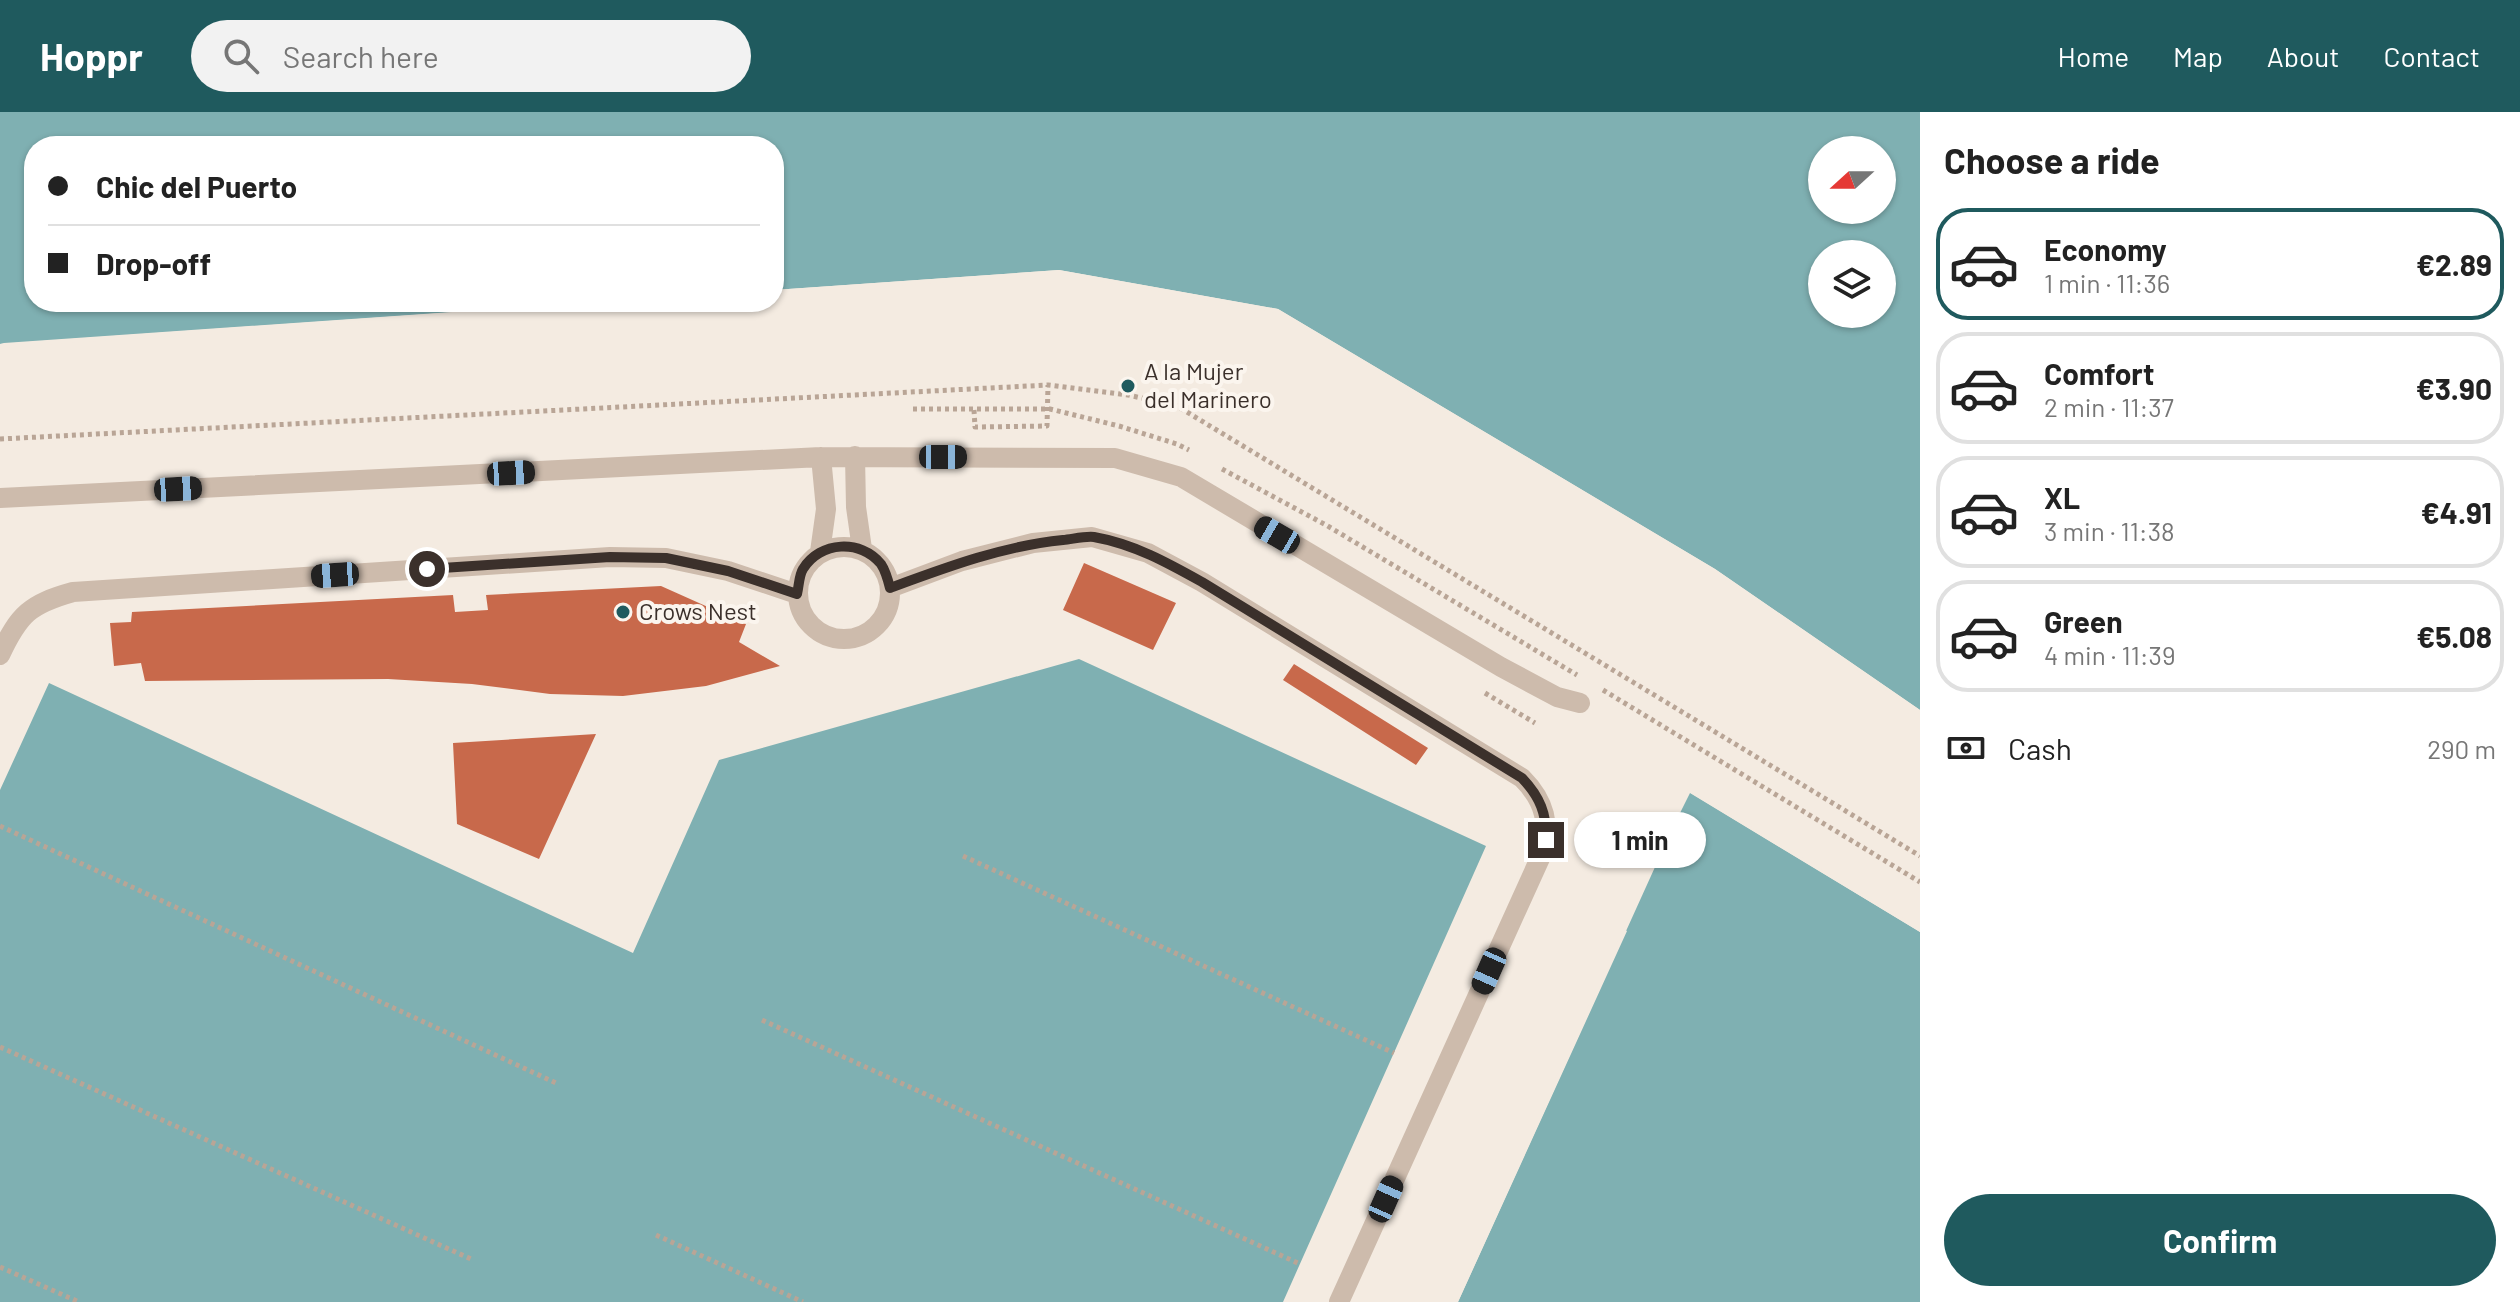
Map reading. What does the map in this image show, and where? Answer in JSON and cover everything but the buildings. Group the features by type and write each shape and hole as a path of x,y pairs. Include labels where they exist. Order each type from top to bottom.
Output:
{"lane":[{"path":"855,456 856,507 862,549"},
{"path":"820,552 826,509 821,457"},
{"path":"0,498 821,457 1115,458 1181,477 1501,667 1557,697 1580,703"},
{"path":"890,588 962,561 1033,543 1092,537 1148,553 1202,582 1514,774 1534,790 1547,822 1541,856 1339,1302"},
{"path":"841,545 862,549 882,564 890,588 887,612 871,632 847,640 822,635 804,618 797,594 803,569 820,552 841,545"},
{"path":"0,655 18,621 43,600 73,592 624,557 666,558 697,564 797,594"}],"path":[{"path":"974,410 975,427 1047,426 1048,385"},
{"path":"0,439 1048,385 1128,395 1177,406 1920,856"},
{"path":"1485,693 1535,723"},
{"path":"1712,756 1920,882"},
{"path":"0,826 556,1083"},
{"path":"963,856 1394,1053"},
{"path":"762,1020 1300,1264"},
{"path":"0,1047 471,1259"},
{"path":"656,1235 803,1302"},
{"path":"0,1267 79,1302"}],"water":[{"path":"0,112 1920,112 1920,710 1715,569 1278,309 1059,270 784,289 784,136 24,136 24,312 456,312 0,344"},
{"path":"1079,659 1486,846 1283,1302 0,1302 0,790 49,683 633,953 719,760"},
{"path":"1689,792 1920,932 1920,1302 1458,1302"}],"pier":[{"path":"1059,270 1278,309 1715,569 1920,710 1920,714 1713,572 1276,313 1059,274 784,293 784,289"},
{"path":"456,312 513,312 0,348 0,344"},
{"path":"1688,789 1920,928 1920,932 1690,793 1680,813 1676,811"},
{"path":"1623,929 1627,931 1458,1302 1454,1302"}],"place":[{"name":"A la Mujer del Marinero","path":"1128,386"},
{"name":"Crows Nest","path":"623,612"}],"route":[{"path":"427,569 610,557 666,558 728,571 797,594 803,569 820,552 841,545 862,549 882,564 890,588 962,561 1007,549 1092,537 1148,553 1202,582 1522,778 1534,790 1542,805 1547,822 1546,840"}]}
